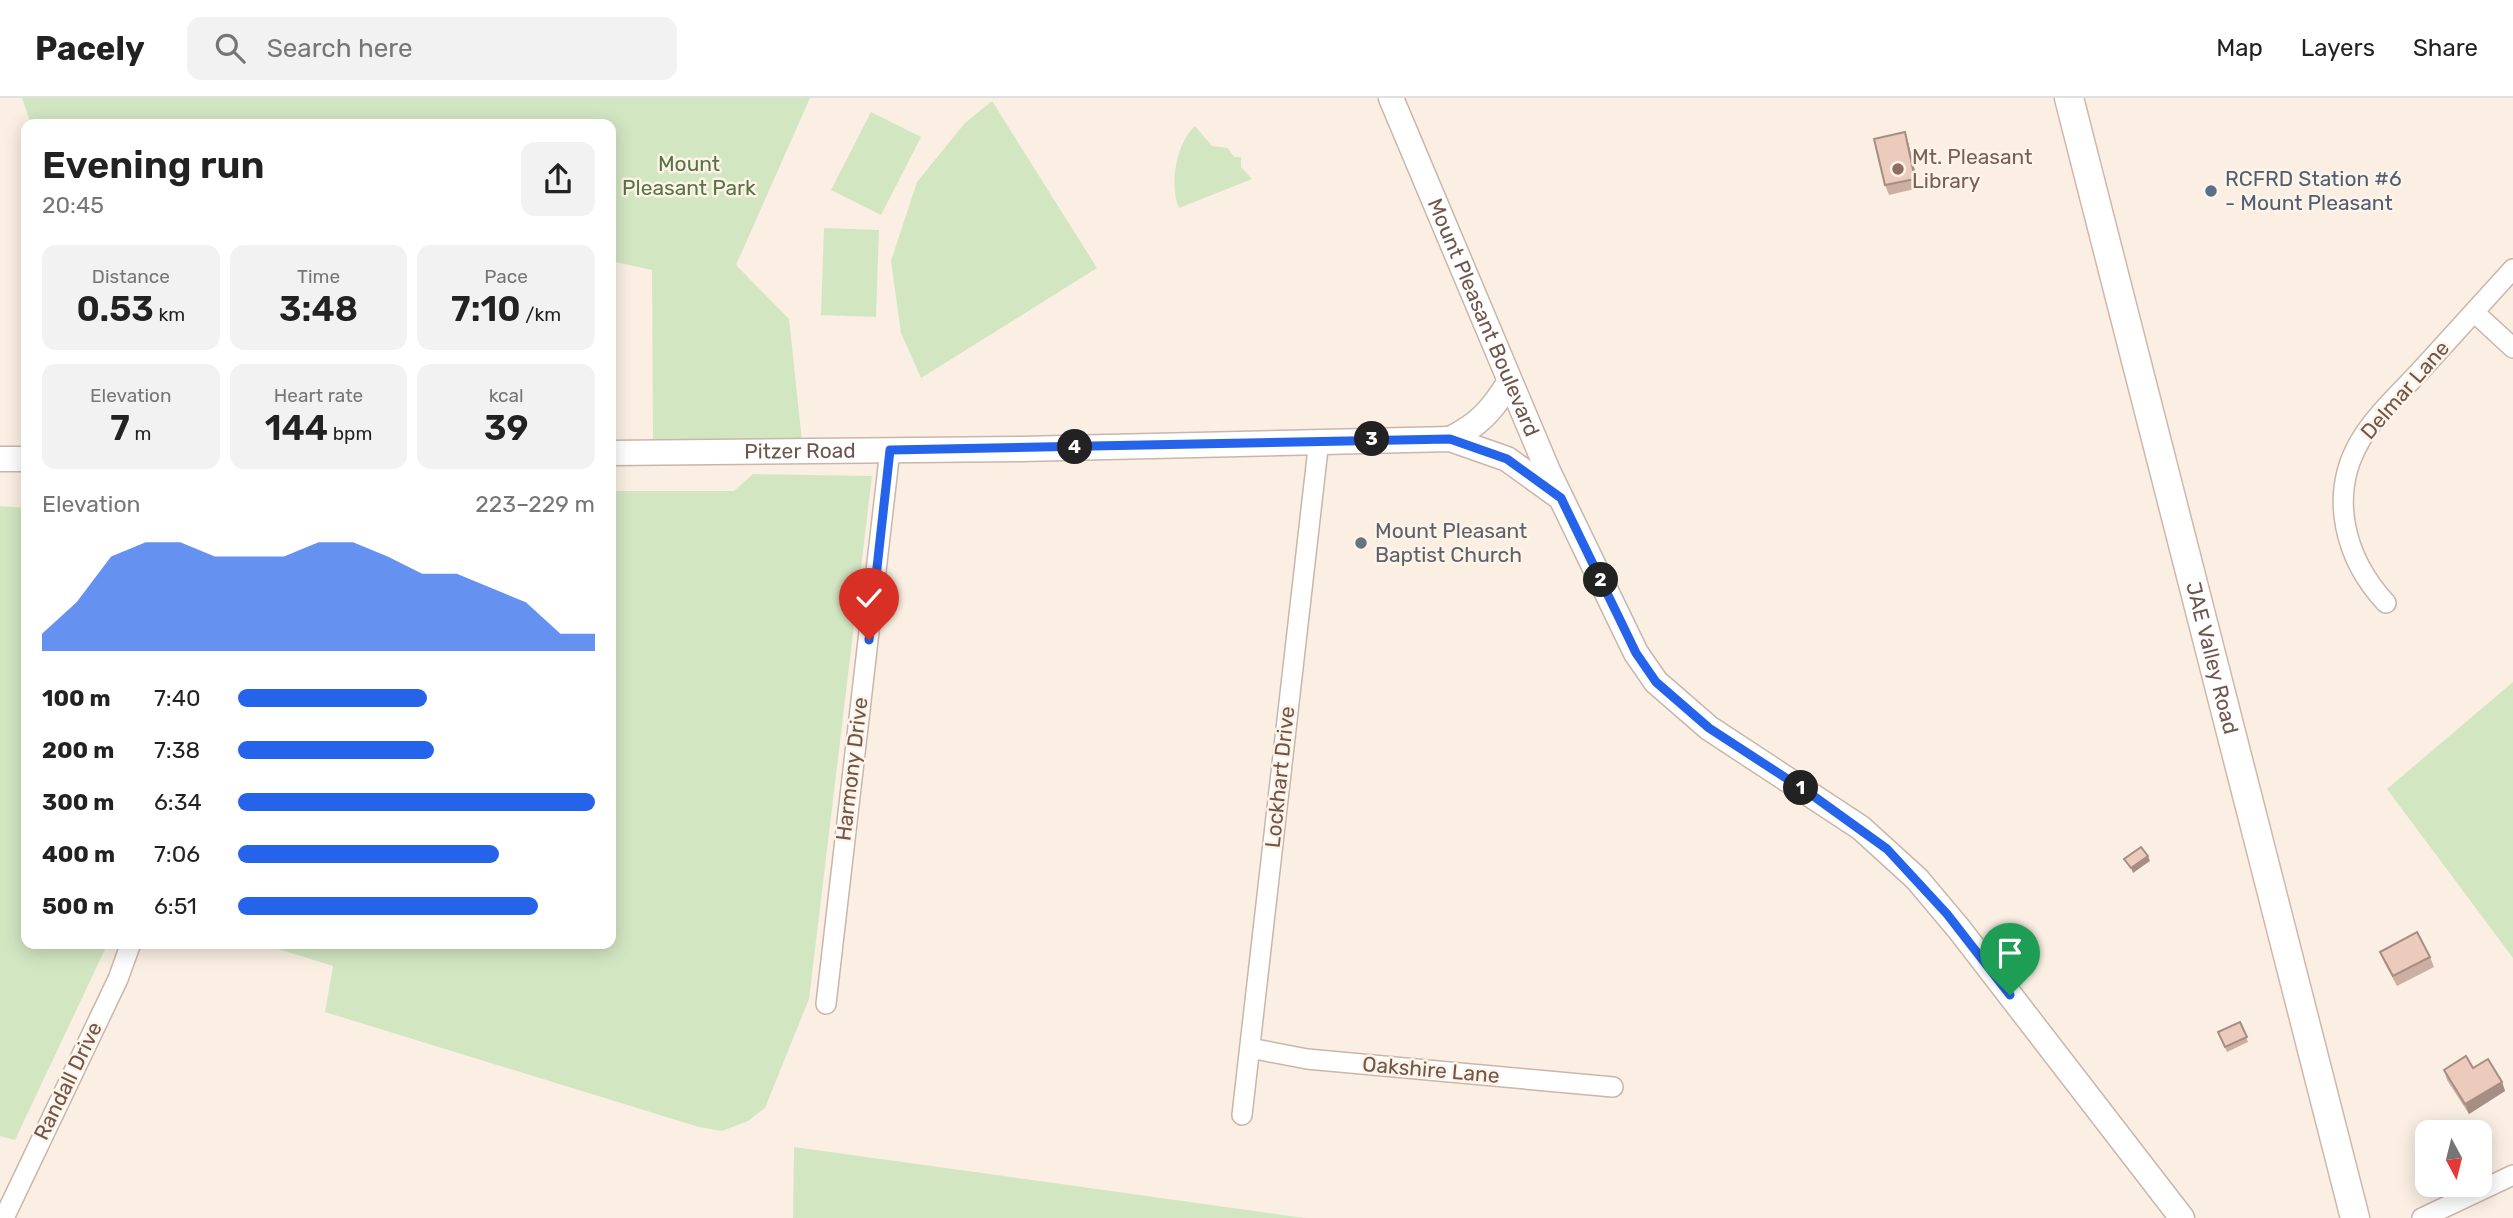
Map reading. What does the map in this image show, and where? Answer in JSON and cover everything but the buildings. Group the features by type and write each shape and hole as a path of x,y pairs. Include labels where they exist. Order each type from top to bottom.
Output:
{"main road":[{"name":"JAE Valley Road","path":"2069,98 2355,1218"}],"street":[{"name":"Mount Pleasant Boulevard","path":"1391,98 1509,383 1561,498 1636,653 1656,682 1709,728 1861,828 1902,864 1959,929 2182,1218"},
{"name":"Delmar Lane","path":"2386,603 2358,567 2344,524 2344,490 2352,458 2371,425 2513,269"},
{"path":"2473,312 2513,348"},
{"path":"1450,439 1474,428 1509,383"},
{"name":"Pitzer Road","path":"616,453 1450,439 1507,459 1561,498"},
{"name":"Lockhart Drive","path":"1242,1115 1319,440"},
{"name":"Harmony Drive","path":"826,1004 890,450"},
{"path":"0,459 21,459"},
{"name":"Randall Drive","path":"4,1218 118,979 129,949"},
{"name":"Oakshire Lane","path":"1250,1048 1307,1059 1613,1087"},
{"path":"2422,1218 2513,1175"}],"green space":[{"name":"Mount Pleasant Park","path":"22,98 810,98 736,265 789,319 802,441 653,443 652,270 616,262 616,119 29,119"},
{"path":"992,101 1097,268 921,378 901,333 891,261 917,182 965,123"},
{"path":"871,112 921,137 881,215 831,190"},
{"path":"1195,126 1212,146 1228,148 1234,157 1241,157 1241,167 1252,179 1179,208 1175,188 1176,165 1183,143"},
{"path":"824,228 879,230 876,317 821,315"},
{"path":"753,474 872,476 809,999 765,1108 748,1121 722,1131 699,1127 325,1012 333,966 278,949 616,949 616,491 734,491"},
{"path":"0,506 21,508 21,949 105,949 15,1140 0,1136"},
{"path":"2513,682 2513,958 2387,789"},
{"path":"794,1147 1305,1218 793,1218"}],"place":[{"name":"Mt. Pleasant Library","path":"1898,169"},
{"name":"RCFRD Station #6 - Mount Pleasant","path":"2211,191"},
{"name":"Mount Pleasant Baptist Church","path":"1361,543"}],"route":[{"path":"869,640 890,450 1450,439 1478,447 1507,459 1561,498 1636,653 1656,682 1678,704 1709,728 1861,828 1887,849 1947,914 2010,995"}]}
